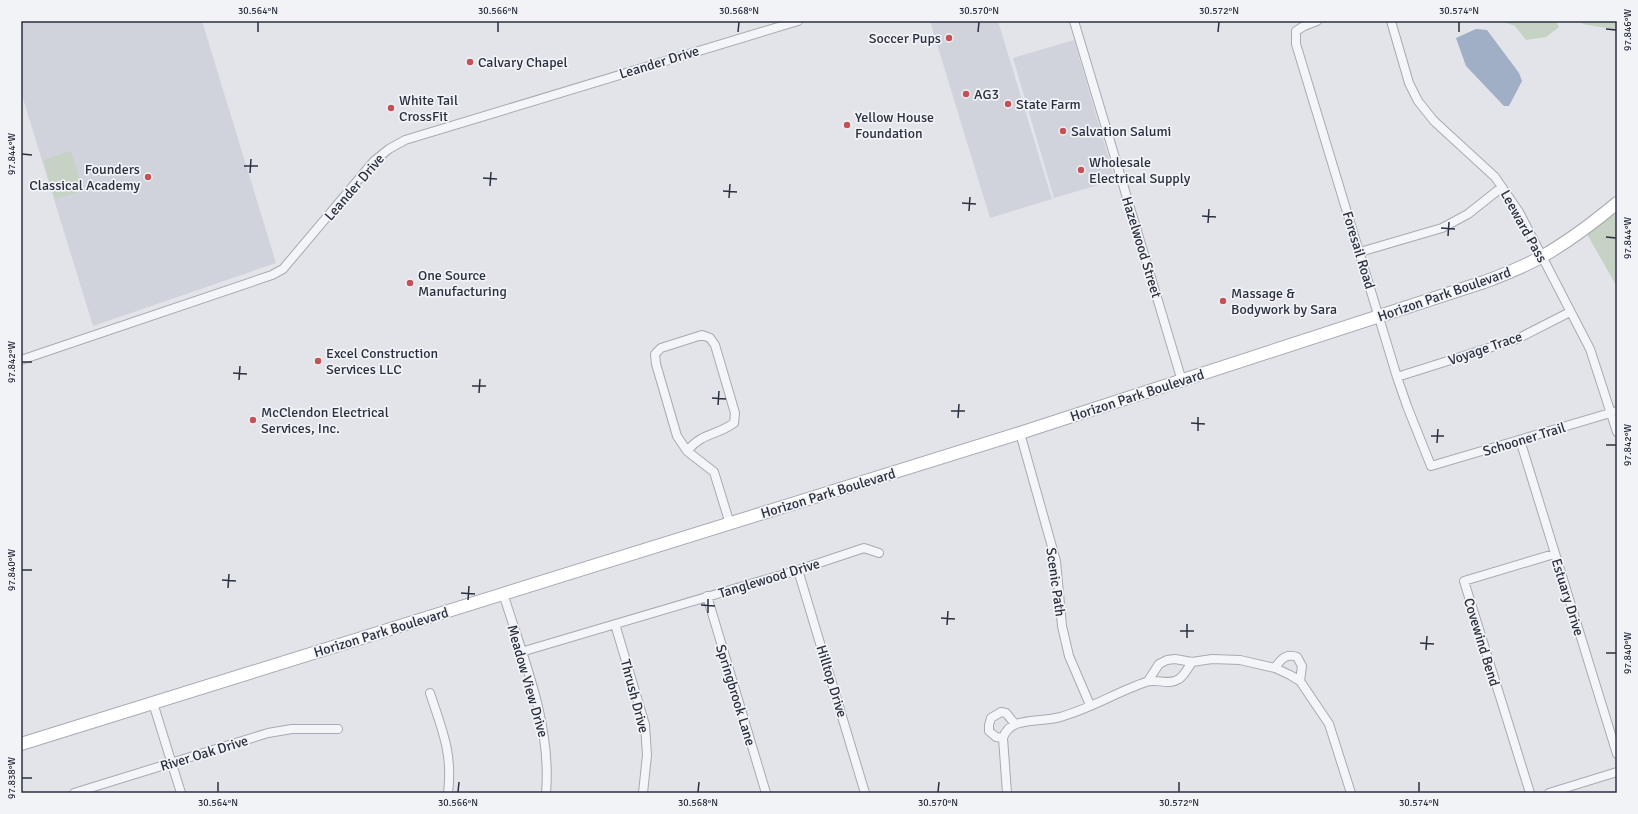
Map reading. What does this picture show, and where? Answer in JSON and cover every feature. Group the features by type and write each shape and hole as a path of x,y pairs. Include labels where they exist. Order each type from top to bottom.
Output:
{"street":[{"name":"Leander Drive","path":"21,360 268,276 283,269 374,161 389,149 405,140 798,21"},
{"name":"Hazelwood Street","path":"1074,21 1182,381"},
{"name":"Foresail Road","path":"1317,21 1296,31 1296,44 1406,406 1432,466"},
{"name":"Leeward Pass","path":"1391,21 1409,83 1418,101 1434,121 1495,177 1519,212 1590,349 1614,412 1617,432"},
{"path":"1360,252 1442,228 1468,214 1502,187"},
{"name":"Horizon Park Boulevard","path":"21,744 1020,433 1484,282 1514,270 1542,256 1584,229 1617,204"},
{"name":"Voyage Trace","path":"1397,377 1517,339 1570,312"},
{"path":"687,451 694,442 704,436 727,428 734,423 735,413 715,345 710,338 702,335 661,348 655,354 656,364 677,436 687,451 714,472 730,524"},
{"name":"Schooner Trail","path":"1432,466 1614,412"},
{"name":"Scenic Path","path":"1020,433 1056,561 1062,626 1069,656 1090,705"},
{"name":"Estuary Drive","path":"1520,440 1617,754"},
{"name":"Tanglewood Drive","path":"521,652 798,570 864,548 879,553"},
{"name":"Covewind Bend","path":"1530,793 1464,581 1554,554"},
{"name":"Hilltop Drive","path":"798,570 865,793"},
{"name":"Meadow View Drive","path":"503,594 535,696 544,732 547,759 546,793"},
{"name":"Springbrook Lane","path":"707,596 766,793"},
{"name":"Thrush Drive","path":"615,624 645,725 647,756 643,793"},
{"path":"1275,668 1280,660 1285,656 1290,655 1297,657 1302,666 1300,681"},
{"path":"1148,681 1159,664 1167,660 1175,659 1192,662 1212,659 1240,660 1275,668 1300,681 1329,724 1351,793"},
{"path":"1008,793 1003,738 1005,731 1015,724 1053,719 1070,715 1148,681 1170,683 1180,679 1192,662"},
{"path":"430,693 448,751 450,768 448,793"},
{"path":"153,703 181,793"},
{"path":"1003,738 996,737 989,731 991,718 1001,712 1006,713 1015,724"},
{"name":"River Oak Drive","path":"74,793 274,732 292,729 338,729"},
{"path":"1549,793 1617,772"}],"shaded area":[{"name":"Founders Classical Academy","path":"21,21 202,21 276,263 93,326 21,92"},
{"path":"930,21 998,21 1052,199 990,218"},
{"path":"1074,40 1115,180 1054,198 1013,58"}],"green space":[{"path":"1501,21 1556,21 1559,27 1546,37 1526,40 1515,26"},
{"path":"1580,21 1617,21 1617,30 1583,24"},
{"path":"71,151 83,191 55,199 43,160"},
{"path":"1617,210 1617,287 1587,234"}],"water":[{"path":"1476,29 1487,30 1519,73 1522,81 1509,106 1504,106 1466,66 1456,38"}],"place":[{"name":"Soccer Pups","path":"949,38"},
{"name":"Calvary Chapel","path":"470,62"},
{"name":"AG3","path":"966,94"},
{"name":"State Farm","path":"1008,104"},
{"name":"White Tail CrossFit","path":"391,108"},
{"name":"Yellow House Foundation","path":"847,125"},
{"name":"Salvation Salumi","path":"1063,131"},
{"name":"Wholesale Electrical Supply","path":"1081,170"},
{"name":"Founders Classical Academy","path":"148,177"},
{"name":"One Source Manufacturing","path":"410,283"},
{"name":"Massage & Bodywork by Sara","path":"1223,301"},
{"name":"Excel Construction Services LLC","path":"318,361"},
{"name":"McClendon Electrical Services, Inc.","path":"253,420"}]}
